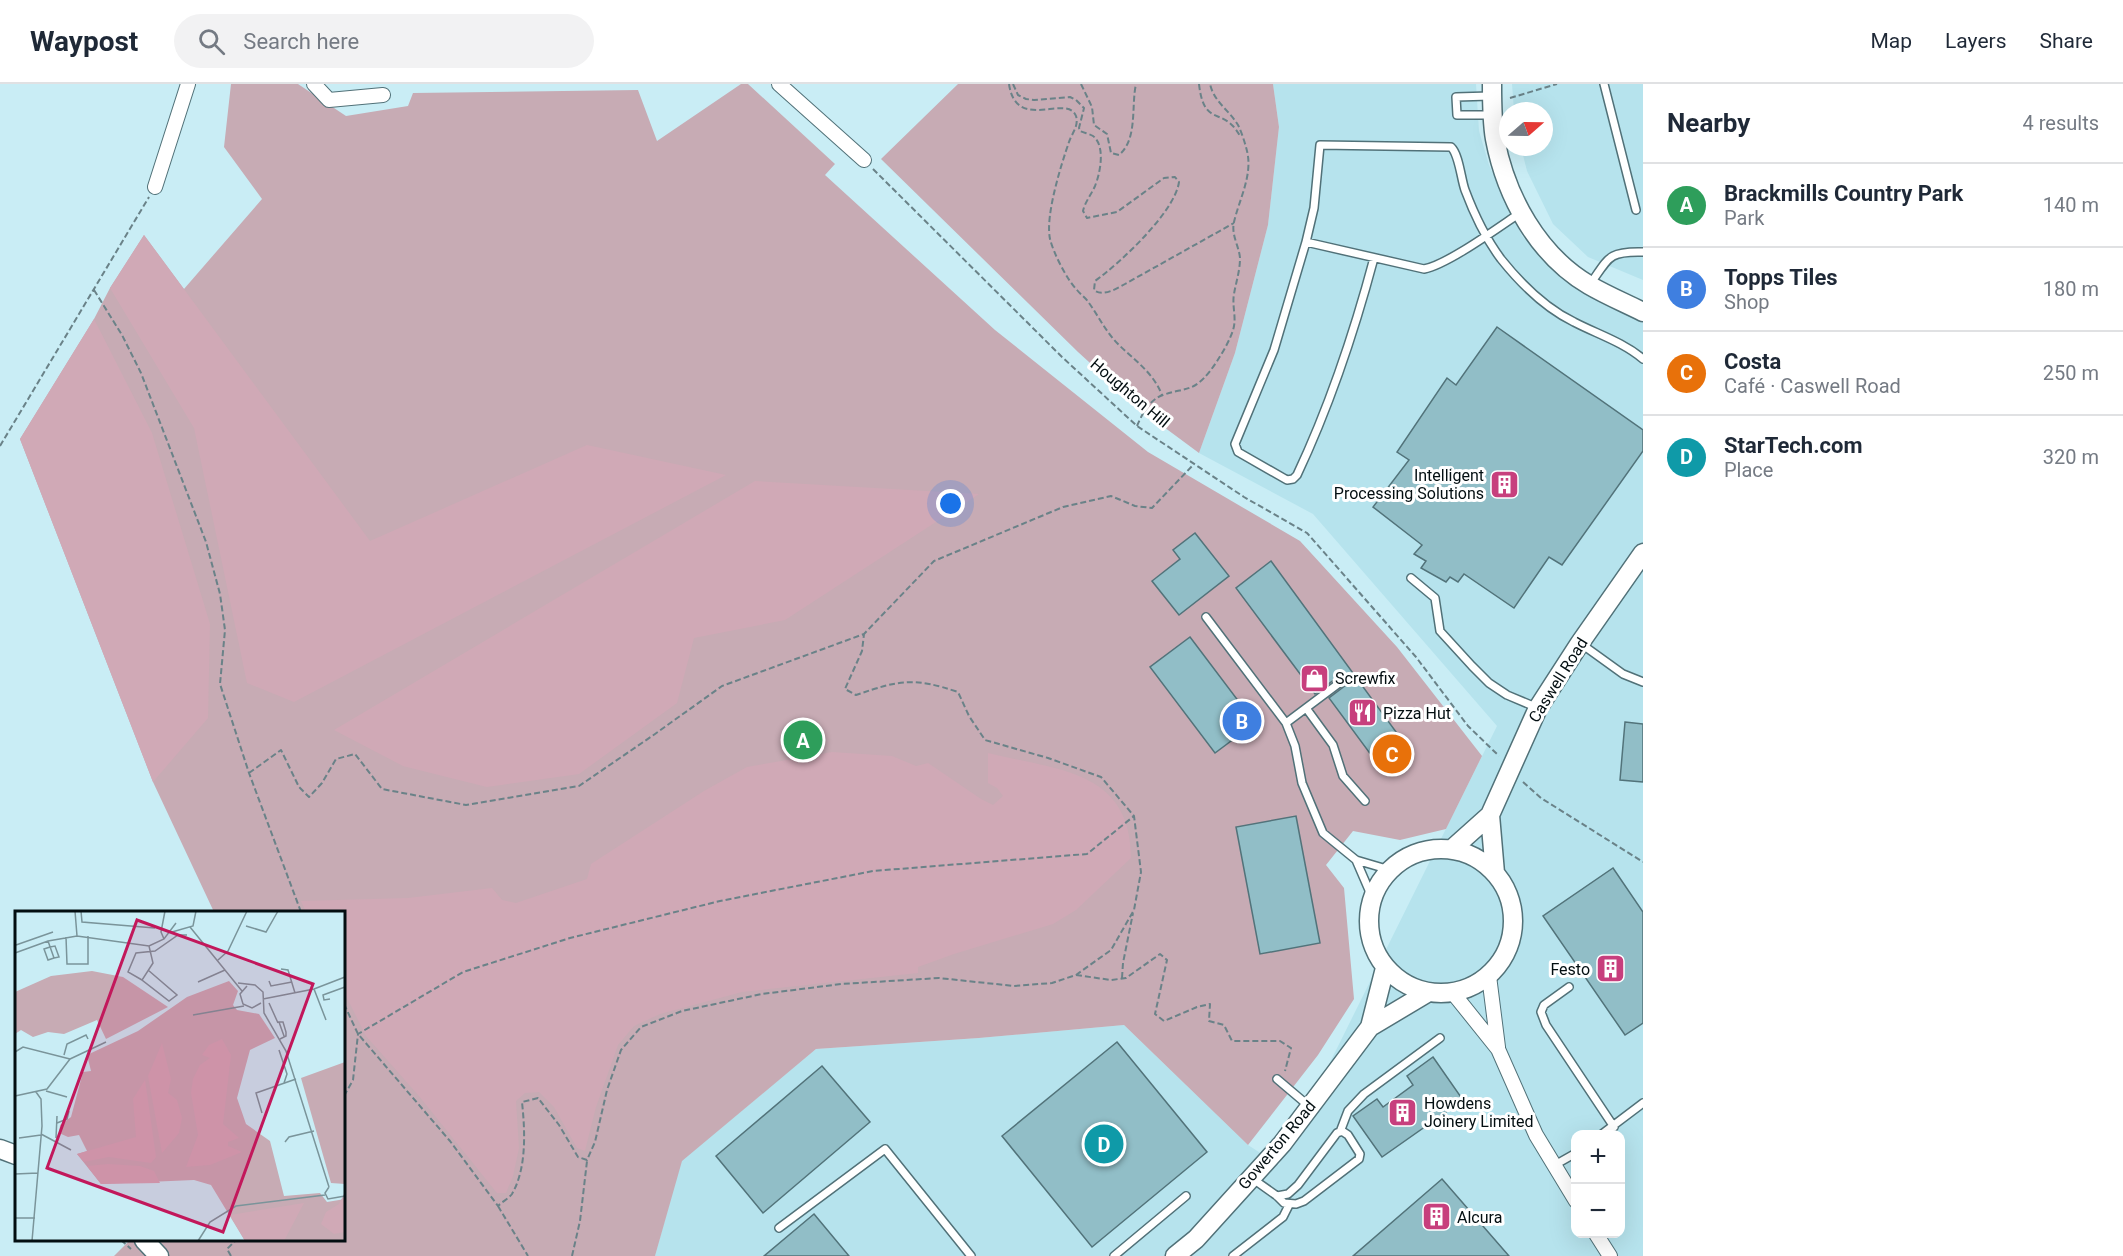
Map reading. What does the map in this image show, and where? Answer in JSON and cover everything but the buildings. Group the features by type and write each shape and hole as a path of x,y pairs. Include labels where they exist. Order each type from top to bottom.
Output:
{"street":[{"path":"155,187 188,84"},
{"path":"314,84 329,100 382,95"},
{"path":"779,84 864,160"},
{"path":"1497,98 1494,138 1506,180 1520,213 1542,243 1571,273 1589,285 1643,312"},
{"name":"Caswell Road","path":"1452,849 1490,815 1538,708 1643,553"},
{"name":"Caswell Road","path":"1490,815 1495,873"},
{"path":"1429,849 1452,849 1476,857 1495,873 1508,892 1513,914 1512,937 1504,958 1489,976 1472,987 1453,993 1427,993 1404,984 1385,968 1373,946 1368,922 1372,897 1379,882 1390,870 1408,856 1429,849"},
{"name":"Gowerton Road","path":"1175,1256 1196,1239 1282,1144 1370,1026 1385,968"},
{"path":"1489,976 1498,1049"},
{"name":"Gowerton Road","path":"1370,1026 1427,993"},
{"path":"1453,993 1498,1049 1536,1136 1571,1195"},
{"path":"0,1149 15,1155"},
{"path":"1599,1238 1610,1256"},
{"path":"146,1241 159,1256"}],"lane":[{"path":"1604,84 1636,210"},
{"path":"1456,97 1497,98 1457,115 1456,97"},
{"path":"1374,258 1351,340 1328,404 1297,475 1287,480 1238,452 1235,444 1274,350 1306,242 1314,208 1319,147 1322,144 1451,147 1455,153 1467,196 1486,236 1500,258 1538,298 1571,321 1643,358"},
{"path":"1306,242 1418,268 1429,268 1486,236 1520,213"},
{"path":"1589,285 1605,261 1624,251 1643,252"},
{"path":"1411,578 1435,598 1440,631 1472,666 1508,695 1538,708"},
{"path":"1206,617 1287,723 1295,746 1302,783 1323,832 1356,860 1390,870"},
{"path":"1580,643 1623,674 1643,682"},
{"path":"1287,723 1342,681"},
{"path":"1306,708 1333,745 1343,776 1365,801"},
{"path":"1356,860 1372,897"},
{"path":"1569,987 1544,1005 1541,1012 1546,1026 1614,1127"},
{"path":"1277,1196 1288,1194 1298,1185 1337,1132 1340,1132 1348,1111 1364,1094 1440,1038"},
{"path":"1279,1081 1310,1107"},
{"path":"1609,1130 1643,1103"},
{"path":"1251,1178 1284,1203 1304,1201 1359,1159 1360,1154 1356,1145 1348,1135 1340,1132"},
{"path":"779,1228 885,1149 971,1256"},
{"path":"1553,1166 1571,1155"},
{"path":"1114,1256 1186,1196"},
{"path":"1233,1256 1283,1217 1289,1204"}],"path":[{"path":"1009,84 1015,100 1023,108 1033,111 1065,108 1076,115 1077,124 1056,180 1048,221 1050,241 1058,261 1075,288 1087,300 1116,341 1151,376 1162,395"},
{"path":"1013,84 1018,95 1026,99 1070,98 1076,100 1084,108 1079,128 1080,131 1096,138 1101,165 1096,184 1083,211 1088,218 1118,212 1169,176 1175,177 1179,183 1178,191 1148,232 1108,272 1095,281 1094,290 1096,292 1101,294 1112,291 1183,254 1204,238 1234,223"},
{"path":"1081,84 1092,107 1094,125 1107,134 1111,153 1119,155 1127,145 1130,133 1136,84"},
{"path":"1199,84 1203,106 1209,113 1231,123 1244,142"},
{"path":"1137,426 1147,408 1162,395 1190,389 1210,371 1231,335 1234,325 1233,298 1240,261 1234,223 1247,174 1248,154 1238,126 1220,106 1210,84"},
{"path":"1497,98 1557,84"},
{"name":"Houghton Hill","path":"864,160 1054,349 1137,426 1307,533 1416,657 1468,726 1487,744"},
{"path":"0,446 155,187"},
{"path":"94,290 122,334 141,372 206,542 220,594 225,630 220,684 249,774 301,911"},
{"path":"249,774 281,750 299,787 309,797 322,783 336,759 355,754 382,789 466,805 579,786 722,686 864,634 934,561 1063,507 1111,496 1135,507 1152,508 1194,464"},
{"path":"864,634 862,651 845,689 856,695 895,682 928,682 958,692 969,716 985,740 1048,758 1101,777 1134,816 1141,872 1122,978"},
{"path":"1518,778 1541,798 1643,862"},
{"path":"358,1034 463,972 570,938 720,901 873,871 1087,854 1134,816"},
{"path":"572,1256 580,1221 587,1160 595,1142 607,1089 621,1050 641,1027 682,1011 762,994 841,984 939,978 1014,986 1052,983 1076,975 1111,950 1134,910"},
{"path":"1076,975 1111,980 1126,978 1160,954 1167,960 1155,1014 1164,1022 1197,1007 1210,1004 1209,1021 1224,1025 1232,1041 1280,1041 1291,1048 1279,1081"},
{"path":"345,1006 358,1034 450,1141 498,1206 528,1256"},
{"path":"345,1094 353,1080 358,1034"},
{"path":"498,1206 512,1195 523,1163 525,1131 522,1101 538,1098 559,1125 578,1157 587,1160"},
{"path":"231,1256 227,1249 235,1241"}],"shaded area":[{"path":"231,84 298,84 346,116 408,106 413,93 638,90 657,141 741,84 748,84 835,164 825,175 995,330 1148,452 1300,541 1397,647 1482,756 1446,829 1400,840 1353,831 1326,865 1344,888 1354,999 1318,1055 1248,1145 1124,1025 816,1049 682,1161 655,1256 114,1256 129,1241 345,1241 345,911 214,911 153,782 20,439 144,235 184,289 262,199 224,147"},
{"path":"958,84 1273,84 1279,127 1268,225 1235,353 1199,453 1145,413 1078,352 881,159"},
{"path":"1273,84 1476,84 1479,131 1489,165 1522,236 1566,280 1643,323 1643,1256 655,1256 681,1161 816,1049 1124,1025 1248,1145 1279,1165 1497,726 1313,514 1199,453 1235,353 1268,225 1279,127"},
{"path":"1512,84 1643,84 1643,280 1588,257 1553,224 1527,171 1523,156 1553,156 1553,102 1513,102"},
{"path":"144,235 370,541 587,445 726,475 294,702 247,683 194,428 110,288"},
{"path":"94,319 152,433 210,624 208,718 153,782 20,439"},
{"path":"755,481 979,494 785,620 694,638 677,703 579,774 487,787 403,766 334,730"},
{"path":"832,752 892,756 916,766 928,763 993,805 1003,796 997,788 988,783 988,753 1039,764 1085,778 1103,790 1118,806 1128,829 1131,858 1076,910 1053,924 918,967 918,973 742,992 660,1014 634,1026 618,1045 596,1107 585,1151 577,1148 554,1107 539,1092 525,1093 516,1101 519,1148 513,1176 506,1193 497,1193 419,1096 366,1036 345,994 345,911 306,911 301,901 408,898 492,888 502,900 516,903 587,879 591,864 704,791 747,767"}],"place":[{"name":"Intelligent Processing Solutions","path":"1505,484"},
{"name":"Screwfix","path":"1314,678"},
{"name":"Pizza Hut","path":"1362,713"},
{"name":"Topps Tiles","path":"1242,721"},
{"name":"Brackmills Country Park","path":"803,740"},
{"name":"Costa","path":"1392,754"},
{"name":"Festo","path":"1611,969"},
{"name":"Howdens Joinery Limited","path":"1403,1112"},
{"name":"StarTech.com","path":"1104,1144"},
{"name":"Alcura","path":"1436,1217"}]}
